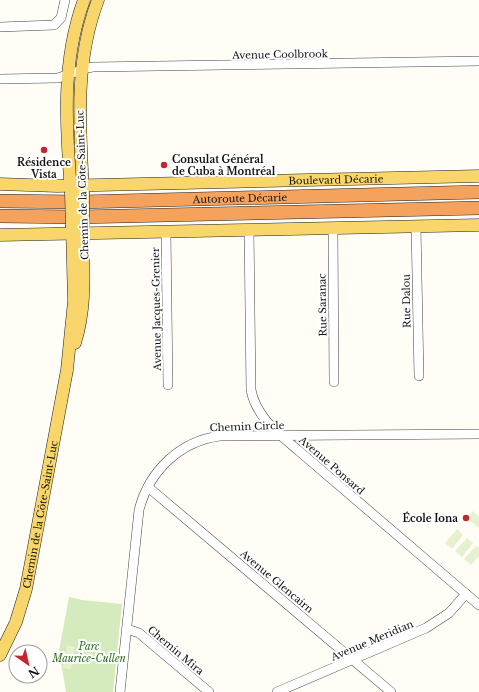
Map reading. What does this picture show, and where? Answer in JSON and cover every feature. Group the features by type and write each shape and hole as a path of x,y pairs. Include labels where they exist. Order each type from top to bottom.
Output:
{"highway":[{"name":"Autoroute Décarie","path":"0,200 80,202 479,192"},
{"name":"Autoroute Décarie","path":"0,216 84,217 479,208"}],"main road":[{"name":"Chemin de la Côte-Saint-Luc","path":"0,655 16,622 25,593 67,370 82,320 84,280 78,231 70,189 66,104 67,75 74,34 84,0"},
{"name":"Chemin de la Côte-Saint-Luc","path":"78,231 83,188 79,101 81,70 85,44 98,0"},
{"name":"Boulevard Décarie","path":"0,184 70,189 479,176"},
{"path":"0,235 78,231 166,232 479,225"}],"street":[{"path":"0,27 50,26 59,21 63,13 65,0"},
{"name":"Avenue Coolbrook","path":"0,79 58,78 93,67 479,61"},
{"name":"Rue Dalou","path":"416,226 418,376"},
{"name":"Rue Saranac","path":"333,228 334,382"},
{"name":"Avenue Ponsard","path":"249,230 251,390 260,413 282,436 479,605"},
{"name":"Avenue Jacques-Grenier","path":"166,232 168,385"},
{"path":"468,434 479,443"},
{"name":"Chemin Circle","path":"120,692 138,516 142,498 158,472 170,458 182,449 196,442 220,436 479,434"},
{"name":"Avenue Glencairn","path":"148,486 391,692"},
{"name":"Avenue Meridian","path":"277,692 406,638 431,625 449,613 466,594"},
{"name":"Chemin Mira","path":"127,628 139,633 209,692"}],"green space":[{"path":"473,511 479,517 479,528 467,518"},
{"path":"457,529 463,535 452,549 445,543"},
{"path":"467,538 473,543 462,557 455,551"},
{"path":"476,546 479,548 479,556 471,565 464,559"},
{"name":"Parc Maurice-Cullen","path":"69,597 82,600 122,604 113,692 66,692 59,651"},
{"path":"67,645 75,647 71,669 63,668"}],"place":[{"name":"Résidence Vista","path":"44,150"},
{"name":"Consulat Général de Cuba à Montréal","path":"164,165"},
{"name":"École Iona","path":"466,518"}]}
